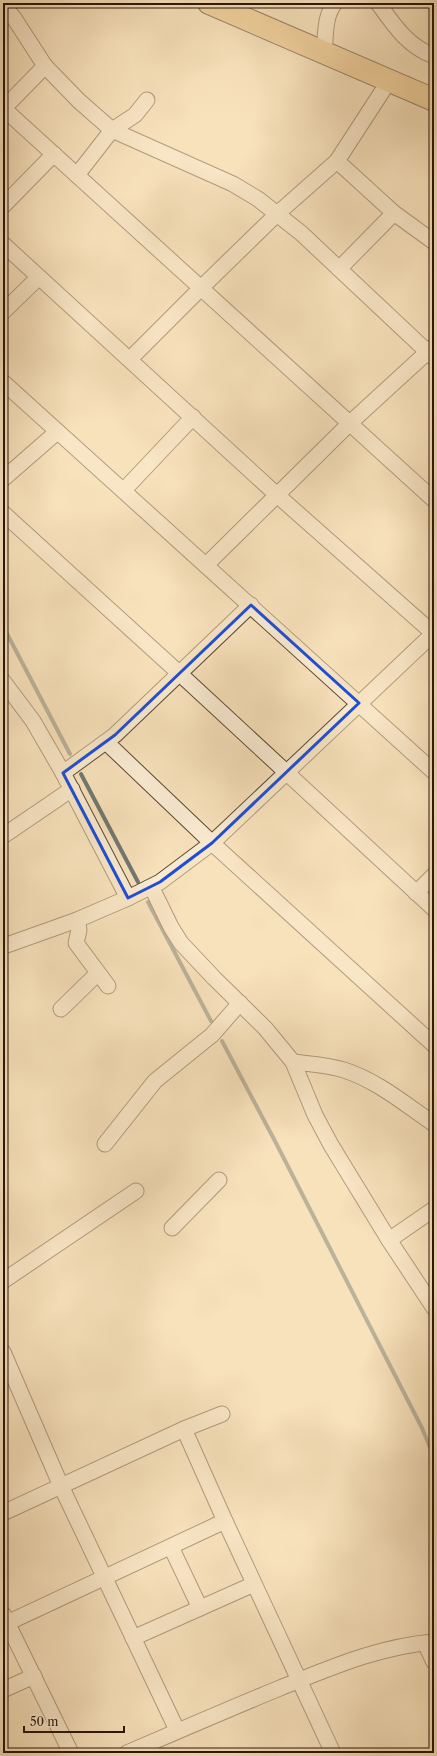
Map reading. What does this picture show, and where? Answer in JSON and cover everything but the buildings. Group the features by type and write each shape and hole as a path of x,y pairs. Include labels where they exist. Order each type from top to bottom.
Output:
{"highway":[{"path":"209,3 434,100"}],"street":[{"path":"324,53 326,24 331,9 335,3"},
{"path":"378,3 397,30 409,42 434,56"},
{"path":"3,5 14,18 45,66 79,101 112,130 233,184 258,199 301,233 432,352 350,423 206,565"},
{"path":"45,66 3,108 202,287 434,500"},
{"path":"130,359 277,214 337,161 389,81"},
{"path":"77,175 112,130 135,115 148,100"},
{"path":"3,206 54,154"},
{"path":"337,161 394,214 434,242"},
{"path":"339,269 394,214"},
{"path":"3,244 277,495 434,634 212,843 152,888 77,920 4,946"},
{"path":"3,312 39,277"},
{"path":"3,382 434,772"},
{"path":"124,490 193,417"},
{"path":"3,479 57,432"},
{"path":"3,513 179,673 434,909"},
{"path":"63,773 106,742 250,605"},
{"path":"3,681 33,720 72,789 128,898"},
{"path":"106,742 212,843 434,1045"},
{"path":"3,836 72,789"},
{"path":"416,893 434,876"},
{"path":"152,888 181,944 265,1028 293,1062 315,1115 331,1145 389,1240 434,1308"},
{"path":"77,920 79,930 76,943 108,986"},
{"path":"61,1009 98,973"},
{"path":"105,1144 155,1080 212,1035 240,1003"},
{"path":"293,1062 320,1065 344,1070 367,1080 434,1124"},
{"path":"172,1228 219,1180"},
{"path":"3,1282 136,1191"},
{"path":"389,1240 434,1209"},
{"path":"3,1352 61,1486 177,1730"},
{"path":"3,1513 184,1429 222,1414"},
{"path":"184,1429 333,1753"},
{"path":"71,1753 34,1676 4,1621 104,1578 225,1521"},
{"path":"171,1547 200,1608"},
{"path":"133,1638 254,1584"},
{"path":"126,1753 177,1730 352,1660 386,1650 430,1643 434,1662"},
{"path":"3,1690 34,1676"}],"highlighted area":[{"path":"251,605 359,703 212,843 160,882 128,898 63,773 115,735"}],"waterway":[{"path":"3,626 70,754"},
{"path":"81,774 138,882"},
{"path":"148,902 211,1021"},
{"path":"222,1041 422,1428 434,1457"}]}
